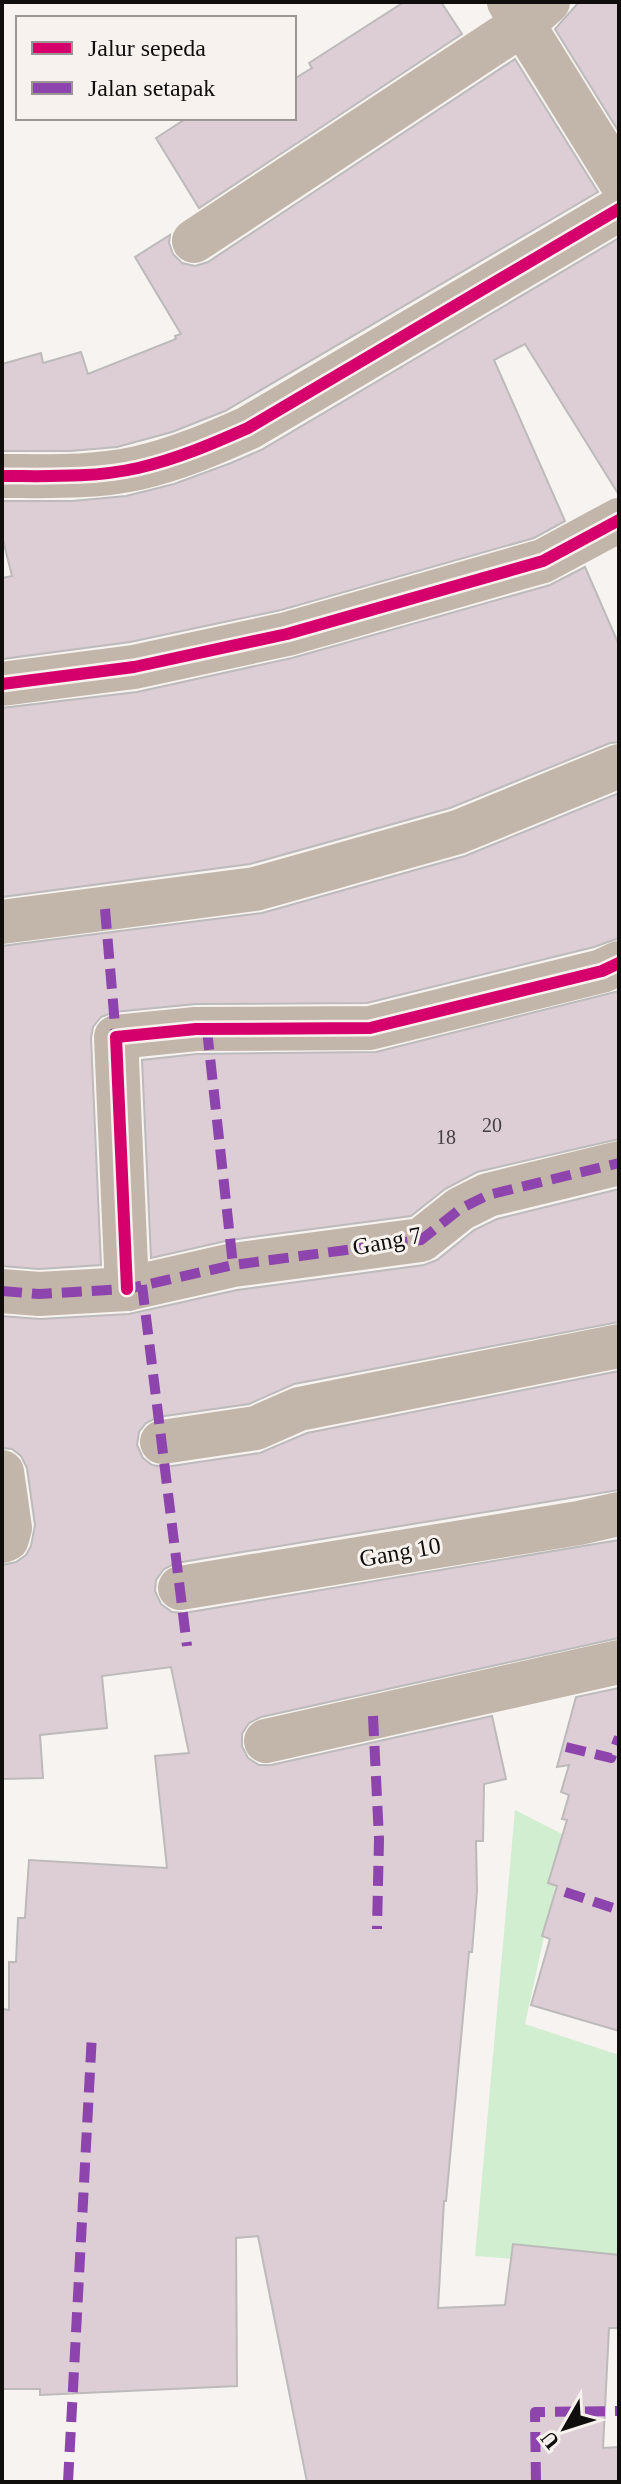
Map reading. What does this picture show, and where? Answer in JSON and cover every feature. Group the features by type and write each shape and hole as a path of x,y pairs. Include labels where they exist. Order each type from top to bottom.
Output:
{"street":[{"path":"194,241 527,9 533,42 619,179"},
{"path":"2,476 69,476 136,468 194,452 248,428 619,209"},
{"path":"2,684 134,667 287,634 543,561 619,520"},
{"path":"2,922 255,889 458,832 619,766"},
{"path":"134,1287 116,1037 196,1029 370,1028 602,971 619,963"},
{"name":"Gang 7","path":"2,1291 39,1294 134,1287 233,1265 421,1240 460,1209 488,1195 619,1163"},
{"path":"162,1442 256,1428 299,1409 619,1346"},
{"path":"2,1472 10,1528 7,1539 2,1541"},
{"name":"Gang 10","path":"180,1588 619,1514"},
{"path":"266,1741 619,1662"}],"green space":[{"path":"515,1810 566,1836 525,2024 619,2055 619,2267 475,2256"}],"building":[{"path":"404,2 441,2 462,34 199,208 156,138 184,120 296,120 296,78 312,68 309,63"},
{"path":"579,2 619,2 619,132 555,29"},
{"path":"515,59 598,192 225,411 172,432 117,447 2,451 2,364 41,353 43,363 81,352 88,374 176,339 175,336 181,334 135,257 170,235 173,254 182,263 195,266 208,262"},
{"path":"619,238 619,495 525,344 494,360 565,521 534,538 281,610 130,642 2,659 2,578 12,576 2,536 2,501 72,501 126,496 174,484 231,463 261,450"},
{"path":"585,567 619,645 619,742 450,808 250,864 2,897 2,708 137,692 292,658 550,585"},
{"path":"619,793 619,938 594,947 367,1003 196,1004 114,1012 101,1017 93,1027 91,1038 101,1265 39,1269 2,1266 2,946 262,913 465,856"},
{"path":"619,991 619,1139 477,1172 445,1189 411,1216 230,1240 151,1258 142,1060 197,1054 376,1052"},
{"path":"619,1189 619,1322 294,1384 249,1404 158,1417 146,1423 139,1432 137,1445 143,1458 152,1465 165,1467 260,1453 307,1433 619,1371 619,1490 176,1563 164,1569 156,1580 155,1591 161,1604 172,1612 184,1613 619,1540 619,1638 261,1717 249,1723 242,1734 242,1746 248,1758 259,1765 271,1765 492,1716 506,1779 484,1784 483,1841 476,1841 477,1891 444,2201 438,2308 505,2305 513,2244 619,2255 619,2328 609,2328 603,2448 619,2447 619,2482 307,2482 258,2236 236,2238 237,2386 40,2395 40,2389 2,2389 2,2009 9,2010 9,1962 16,1962 18,1918 25,1918 29,1860 167,1868 155,1756 189,1753 171,1667 102,1676 107,1728 40,1735 43,1778 2,1779 2,1565 16,1562 26,1555 35,1525 27,1468 21,1456 12,1449 2,1448 2,1316 40,1319 129,1314 237,1290 424,1265 437,1260 474,1230 497,1219"},
{"path":"619,1688 619,2031 531,2005 550,1939 542,1936 557,1886 548,1883 567,1820 562,1819 569,1795 561,1792 569,1765 557,1767 576,1697"}],"marked path":[{"path":"105,909 116,1037"},
{"path":"207,1030 233,1265"},
{"path":"2,1291 39,1294 127,1289 233,1265 421,1240 460,1209 488,1195 619,1163"},
{"path":"142,1285 187,1646"},
{"path":"373,1716 379,1839 377,1929"},
{"path":"566,1747 611,1758 619,1737"},
{"path":"565,1892 619,1910"},
{"path":"68,2482 92,2034"},
{"path":"536,2482 535,2412 619,2411"}],"cycle path":[{"path":"2,476 70,476 138,468 194,451 235,434 619,209"},
{"path":"2,684 134,667 287,634 543,561 619,520"},
{"path":"127,1289 116,1037 196,1029 370,1028 602,971 619,963"}]}
